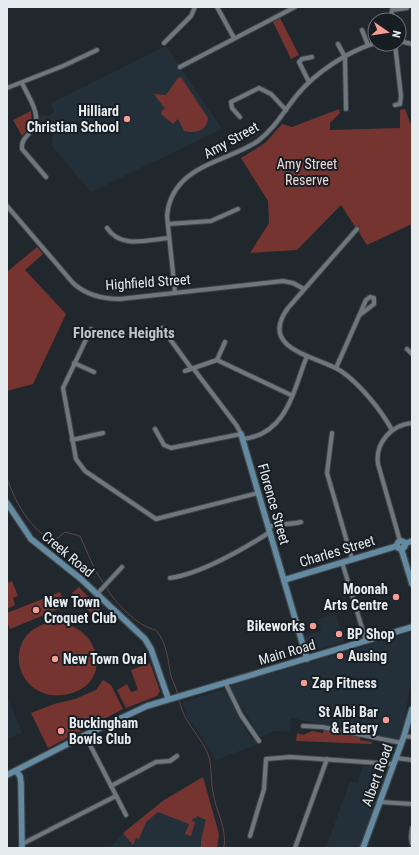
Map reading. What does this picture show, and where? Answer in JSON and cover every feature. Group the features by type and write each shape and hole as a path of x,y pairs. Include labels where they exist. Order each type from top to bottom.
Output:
{"street":[{"path":"164,43 191,16 195,7"},
{"path":"217,7 234,38"},
{"path":"180,67 295,7"},
{"path":"392,12 392,10 407,8"},
{"path":"362,30 367,42"},
{"path":"338,44 345,57 346,109"},
{"name":"Amy Street","path":"175,292 169,238 168,210 171,198 184,179 256,142 268,132 309,82 325,69 367,46"},
{"path":"7,88 22,83 97,50"},
{"path":"395,52 402,96 400,104 395,105"},
{"path":"309,82 299,62 302,59 312,57"},
{"path":"22,83 35,111 36,121 34,127 23,140 22,149 46,177"},
{"path":"232,102 253,90 261,89 271,94 286,110"},
{"path":"228,97 232,102 232,108 240,117"},
{"name":"Highfield Street","path":"7,206 69,278 85,292 113,299 283,281 293,283 304,290"},
{"path":"168,224 211,221 238,209"},
{"path":"106,228 114,237 125,241 169,238"},
{"path":"357,229 284,313 280,332 283,342 289,347 344,373 378,406 392,430"},
{"path":"336,368 361,314"},
{"name":"Florence Street","path":"162,328 237,426 242,436 307,659"},
{"path":"91,329 65,381 63,392 76,459 83,469 154,518 160,518 258,492"},
{"path":"217,360 225,342"},
{"path":"407,349 412,354"},
{"path":"155,429 164,445 171,448 242,436 260,436 274,426 283,415 307,356"},
{"path":"185,371 217,360 292,395"},
{"path":"74,363 94,372"},
{"path":"412,423 392,430 381,444 378,461 412,584"},
{"path":"72,440 103,433"},
{"path":"332,433 327,472 352,559"},
{"name":"Creek Road","path":"7,503 31,540 97,594 148,642 171,698"},
{"path":"170,578 179,577 207,566 280,523 292,524 301,522"},
{"name":"Charles Street","path":"284,580 412,541"},
{"path":"342,562 366,641"},
{"path":"97,594 122,567"},
{"name":"Main Road","path":"7,775 134,711 184,694 412,627"},
{"path":"225,682 241,715 259,741"},
{"name":"Albert Road","path":"363,848 402,743 412,709"},
{"path":"303,726 322,727 402,743"},
{"path":"85,735 126,815"},
{"path":"404,736 412,737"},
{"path":"111,786 156,762 170,761 177,756"},
{"path":"250,836 264,789 266,759 290,757 394,764"},
{"path":"396,758 412,760"},
{"path":"295,848 327,759"},
{"path":"16,771 20,776 22,783 22,846 116,796"},
{"path":"380,802 412,804"},
{"path":"412,828 410,837 412,844"}],"shaded area":[{"name":"Hilliard Christian School","path":"166,46 222,129 91,192 52,146 54,126 38,124 38,115 50,115 54,112 51,103"},
{"path":"336,614 344,642 310,652 305,636 321,631 318,619"},
{"path":"412,632 412,675 404,722 398,740 291,718 290,732 275,731 260,737 229,686"},
{"path":"226,689 238,716 252,740 255,739 258,744 216,760 192,722 190,723 182,702"},
{"path":"7,696 22,733 7,739"},
{"path":"363,766 388,767 359,848 326,848 350,781 357,783"},
{"path":"203,777 219,834 217,848 109,848 127,830 164,800"}],"green space":[{"path":"280,18 299,55 291,59 273,22"},
{"path":"181,77 208,118 203,129 196,132 184,131 178,119 173,124 161,114 162,110 165,109 154,94 166,95 178,78"},
{"name":"Amy Street Reserve","path":"339,109 340,113 330,123 330,130 400,128 400,110 405,109 412,128 412,224 367,245 341,205 297,250 250,253 269,223 268,201 241,158 265,143 282,124 292,127"},
{"path":"31,111 32,124 22,136 13,120"},
{"path":"37,247 43,254 25,270 66,314 33,384 7,391 7,272"},
{"path":"12,581 18,596 13,598 15,605 7,609 7,583"},
{"path":"79,587 91,600 84,606 72,593"},
{"name":"New Town Croquet Club","path":"60,592 66,606 10,629 7,622 7,613"},
{"path":"93,603 106,616 99,622 87,609"},
{"name":"New Town Oval","path":"52,622 69,625 82,632 91,643 96,656 96,669 91,681 80,690 63,695 46,694 33,687 24,677 19,664 19,651 25,638 35,628"},
{"path":"150,663 160,691 157,696 126,708 117,690 127,684 131,692 138,690 131,670"},
{"name":"Buckingham Bowls Club","path":"103,680 111,685 123,709 48,748 31,713 54,704 75,699 96,690"},
{"path":"324,730 360,737 360,740 372,742 372,744 296,741 297,733 303,735 312,731 323,733"},
{"path":"203,777 219,834 217,848 201,848 201,840 206,820 197,816 196,818 193,818 192,821 195,822 191,836 185,834 189,824 158,812 146,822 139,839 136,838 133,845 123,833 164,800"}],"waterway":[{"path":"7,478 14,496 24,514 45,536 54,541 65,532 80,536 95,570 104,584"},
{"path":"106,587 121,607 134,619 149,628 156,630 160,635 165,646 171,676 178,694"},
{"path":"179,699 187,720 208,755 214,800 223,826 225,840 224,848"}],"place":[{"name":"Hilliard Christian School","path":"127,119"},
{"name":"Moonah Arts Centre","path":"396,597"},
{"name":"New Town Croquet Club","path":"36,610"},
{"name":"Bikeworks","path":"313,626"},
{"name":"BP Shop","path":"339,634"},
{"name":"Ausing","path":"340,656"},
{"name":"New Town Oval","path":"55,659"},
{"name":"Zap Fitness","path":"304,683"},
{"name":"St Albi Bar & Eatery","path":"386,720"},
{"name":"Buckingham Bowls Club","path":"61,731"}],"district":[{"name":"Florence Heights","path":"124,333"}]}
